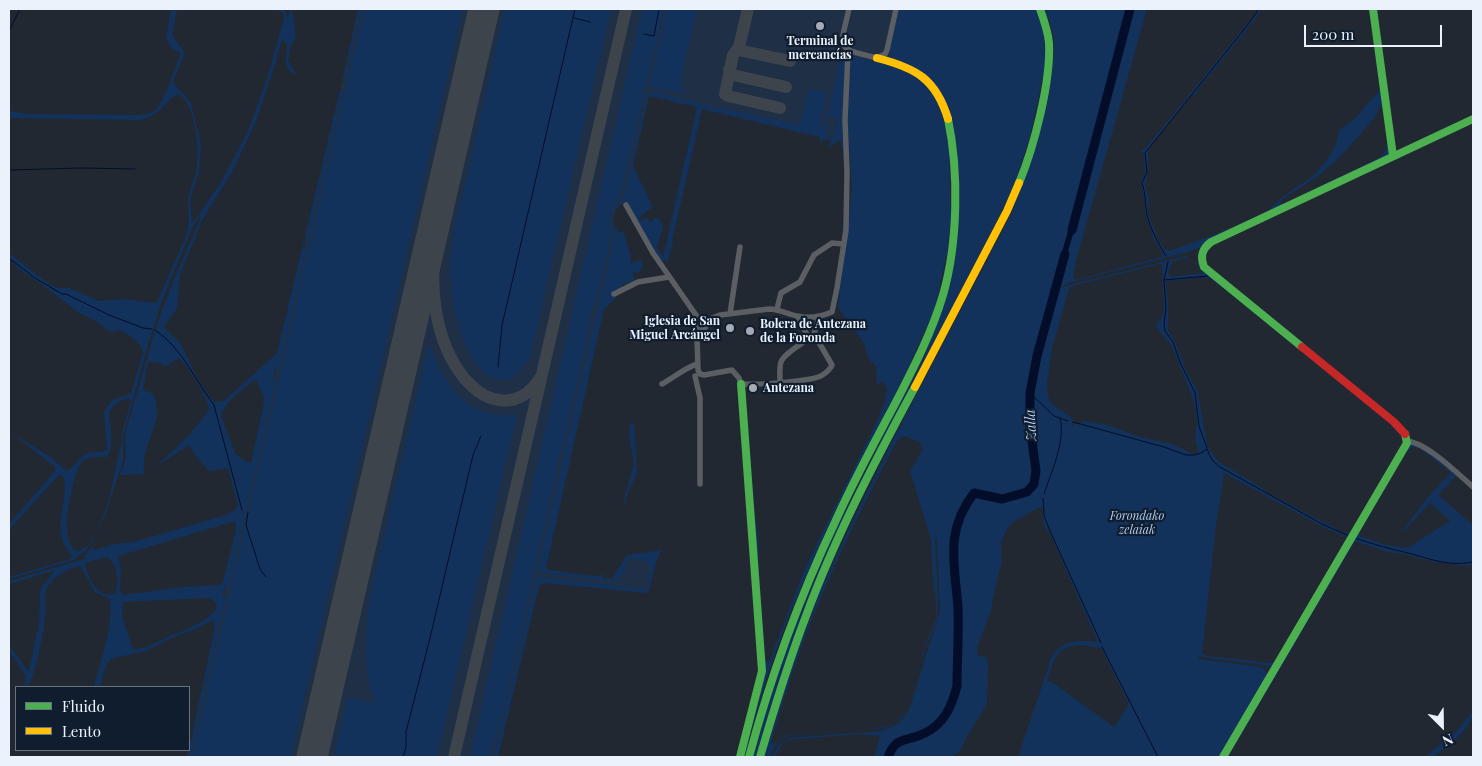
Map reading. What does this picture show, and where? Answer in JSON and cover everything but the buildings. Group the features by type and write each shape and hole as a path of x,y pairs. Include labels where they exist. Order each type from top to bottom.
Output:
{"main road":[{"path":"760,757 766,731 796,641 834,548 868,478 1007,211 1023,173 1040,113 1049,61 1048,31 1040,9"},
{"path":"1373,9 1393,156"},
{"path":"749,757 772,678 802,596 844,504 926,343 935,321 947,279 953,239 955,206 951,128 945,107 935,88 927,78 900,64 876,58"},
{"path":"1223,757 1406,446 1407,437 1394,422 1209,272 1203,264 1201,255 1211,242 1473,119"},
{"path":"740,757 762,670 741,384"}],"street":[{"path":"849,9 842,41 844,47 848,52 876,58 885,54 887,50 896,9"},
{"path":"707,320 720,315 776,309 798,317 819,318 832,312 846,230 847,173 845,120 848,52"},
{"path":"626,206 669,278 698,318"},
{"path":"776,309 781,293 800,282 814,255 832,243 843,244"},
{"path":"730,314 740,247"},
{"path":"614,294 638,282 669,278"},
{"path":"698,318 703,317 707,320"},
{"path":"798,317 809,339"},
{"path":"698,318 696,324 700,328"},
{"path":"780,382 780,362 785,355 814,334 819,318"},
{"path":"700,328 707,326 707,320"},
{"path":"700,328 697,338 700,398 700,484"},
{"path":"680,375 704,375 732,370 739,378 741,384 810,379 821,376 832,365 814,334"},
{"path":"662,384 680,375 690,366 698,364"},
{"path":"1407,441 1424,447 1473,487"}],"shaded area":[{"path":"359,9 899,9 889,53 890,59 839,89 839,95 835,95 830,117 837,119 833,139 649,96 624,202 616,209 613,222 618,231 540,571 612,579 627,555 657,559 648,593 537,581 497,757 187,757 190,751 190,744"},
{"path":"1072,217 1077,220 1064,265 1059,263"}],"green space":[{"path":"171,9 177,9 172,35 185,53 173,82 191,103 201,144 199,172 190,201 192,221 194,222 221,182 248,131 267,78 284,18 284,14 276,9 285,10 287,17 291,12 287,9 292,9 296,37 291,45 288,61 296,73 294,74 287,67 287,47 286,42 282,40 255,124 231,174 202,220 180,275 177,308 164,327 181,344 197,378 215,402 224,401 277,353 340,90 343,91 309,238 306,237 303,248 307,249 279,368 276,367 273,380 276,381 229,586 226,585 223,596 226,597 190,757 186,757 190,751 215,622 211,621 146,651 110,659 105,668 100,686 94,686 110,622 110,599 95,592 80,566 60,574 48,586 45,597 45,615 41,644 28,686 24,686 26,676 9,651 9,645 29,672 39,623 40,592 43,585 54,572 9,584 9,581 88,558 83,557 94,544 92,548 94,550 115,544 133,542 226,515 235,510 238,505 228,468 209,471 189,445 157,466 190,434 209,410 206,398 179,358 165,367 160,363 148,361 143,390 154,394 157,410 155,425 144,459 145,472 144,474 120,475 126,459 125,434 156,327 200,216 193,226 163,298 148,344 123,436 123,461 106,513 93,541 86,550 73,560 9,579 9,577 70,559 72,556 61,534 65,487 62,475 57,477 9,530 9,524 55,471 55,467 10,432 52,458 66,471 86,454 107,450 104,411 112,400 131,393 143,352 142,348 130,336 119,330 112,332 107,330 94,320 79,313 16,267 16,264 9,259 9,253 50,285 59,288 69,288 99,301 122,299 157,303 188,228 188,201 196,172 197,141 189,106 177,94 156,113 140,120 9,118 9,111 28,114 148,114 159,106 170,83 181,53 172,49 166,38","holes":["254,380 257,381 264,399 251,462 246,462 235,453 221,416 230,400","129,398 131,401 122,432 109,500 97,532 89,545 78,551 73,549 67,530 68,512 74,481 84,460 93,457 107,457 111,447 110,411 114,405","232,522 236,523 236,530 221,585 183,587 123,595 120,591 121,569 118,556","107,557 111,560 117,574 115,594 103,593 94,586 85,563","208,598 216,603 216,609 212,615 194,626 152,645 133,649 122,616 123,602"]},
{"path":"358,9 361,9 345,78 343,78 341,86"},
{"path":"364,9 463,9 291,757 192,757"},
{"path":"505,9 611,9 530,357 516,375 507,380 501,380 495,379 484,372 474,361 467,347 460,331 456,313 450,268 457,216"},
{"path":"642,9 664,9 621,193 612,213 610,223 611,238 596,303 591,313 591,323 562,450 559,455 498,733 494,737 492,757 470,757"},
{"path":"667,9 697,9 681,78 681,84 686,94 650,87 649,85"},
{"path":"899,9 1037,9 1043,26 1046,62 1031,133 1013,189 859,490 757,757 753,757 775,675 833,535 927,349 957,222 942,94 890,59 889,53"},
{"name":"Forondako zelaiak","path":"1044,9 1147,9 1077,257 1073,275 1075,279 1161,257 1163,254 1154,239 1145,213 1141,183 1145,172 1144,153 1140,151 1146,148 1258,9 1261,9 1254,21 1199,88 1197,93 1192,95 1151,146 1148,153 1148,172 1145,186 1149,199 1148,213 1157,237 1164,249 1170,251 1227,230 1267,212 1282,197 1313,176 1326,161 1335,146 1340,129 1354,119 1380,90 1369,14 1373,15 1387,124 1383,106 1380,107 1375,117 1343,154 1317,177 1281,200 1280,203 1283,204 1381,157 1387,146 1387,126 1390,149 1387,157 1216,237 1195,250 1071,282 1058,288 1186,256 1400,430 1404,437 1403,448 1276,665 1270,667 1202,657 1199,654 1199,659 1260,667 1264,669 1269,677 1221,757 1018,757 1052,656 1062,646 1071,642 1095,642 1097,640 1052,538 1044,525 1042,508 1040,507 1013,522 1007,529 1001,542 1002,561 991,611 978,644 977,653 980,656 987,657 987,704 960,751 952,757 874,757 880,736 858,734 788,740 782,744 775,757 772,757 779,745 789,738 881,731 897,724 909,710 940,611 937,538 935,539 938,597 937,619 911,693 922,655 936,618 936,603 931,540 910,471 923,449 920,442 903,436 897,441 870,492 821,597 796,662 771,742 774,745 786,735 869,729 896,722 884,728 790,735 777,744 770,757 764,757 792,660 831,567 878,469 1011,214 1017,199 1037,139 1045,108 1052,67 1053,38","holes":["1072,217 1077,221 1064,264 1059,263","1184,258 1189,259 1203,271 1202,273 1170,277 1168,273 1172,262","1162,264 1164,308 1162,317 1156,325 1172,346 1194,401 1197,420 1195,437 1198,451 1195,455 1172,444 1137,436 1104,424 1085,421 1072,425 1073,419 1051,403 1047,384 1052,348 1069,289 1073,286","1207,277 1213,280 1359,397 1401,434 1403,440 1401,447 1354,531 1349,533 1342,532 1268,493 1219,462 1208,448 1197,390 1168,331 1166,281","1224,473 1325,528 1347,537 1346,543 1312,597 1276,661 1270,663 1208,656 1202,653 1216,526","1079,645 1101,648 1129,704 1114,727 1052,682 1047,681 1057,656 1065,649"]},
{"path":"843,56 846,57 846,171 844,237 842,237 845,176 840,140 829,147 831,141 823,139 821,144 819,137 702,109 672,241 673,248 667,263 665,260 660,261 625,201 616,209 624,196 647,94 654,91 701,104 800,125 809,88 827,93 820,125 824,127 826,121 829,121 826,137 833,139 837,119 827,117 840,59","holes":["649,96 697,107 663,257 657,248 663,227 658,217 650,222 647,217 642,221 639,217 653,207 633,166"]},
{"path":"852,56 886,64 921,78 940,103 949,145 951,220 947,253 935,308 908,369 833,516 790,613 770,668 745,757 742,757 758,702 764,668 746,423 748,422 754,508 759,545 758,558 765,656 766,662 769,662 805,568 885,401 887,388 882,381 877,385 876,367 873,362 871,364 863,342 838,307 852,190 847,114 849,58"},
{"path":"613,222 617,233 623,231 631,256 630,263 642,260 643,268 639,272 632,273 635,281 624,284 615,292 616,298 604,309 546,568 594,576 600,576 603,573 602,578 612,579 627,555 662,550 657,559 648,593 544,583 539,586 498,757 494,757 535,580 538,577 646,589 651,567 645,561 628,558 623,576 612,582 537,572 613,242"},
{"path":"429,343 451,386 471,406 484,412 499,415 517,415 437,757 334,757 348,697 375,703 366,656 370,597"},
{"path":"634,423 637,472 627,495 626,503 623,503 634,463 629,436 630,424"},
{"path":"1412,445 1421,446 1456,474 1438,495 1473,525 1473,564 1468,566 1434,562 1388,552 1355,541 1228,757 1225,757 1409,447","holes":["1415,447 1421,449 1451,473 1426,500 1404,530 1430,503 1450,521 1407,548 1385,545 1360,536 1359,533 1406,453"]},
{"path":"906,710 904,716 897,722"},
{"path":"1473,710 1469,724 1458,736 1434,757 1425,757 1458,730"}],"waterway":[{"path":"9,31 20,9"},
{"path":"498,367 502,325 575,9"},
{"path":"644,34 654,36 659,9"},
{"name":"Zalla","path":"1072,230 1130,9"},
{"path":"1166,256 1155,236 1147,215 1142,183 1147,172 1145,153 1259,9"},
{"path":"574,18 590,22"},
{"path":"9,170 135,169"},
{"name":"Zalla","path":"888,757 891,750 899,742 919,736 937,725 950,707 955,693 957,686 958,608 954,549 958,521 965,507 974,493 1002,499 1027,492 1034,484 1036,471 1030,426 1030,393 1037,356 1065,254"},
{"path":"9,258 35,278 62,294 66,294 109,315 143,328 152,329"},
{"path":"1168,262 1164,280 1165,331 1173,342 1195,393 1199,426 1207,448"},
{"path":"1164,280 1208,276"},
{"path":"155,330 181,355 214,405 242,510"},
{"path":"1030,393 1054,416 1068,421"},
{"path":"1044,494 1059,447 1061,437 1060,418"},
{"path":"1073,422 1164,447 1186,455 1194,455 1207,449 1212,460 1220,467 1322,524 1349,536"},
{"path":"403,757 406,747 406,732 473,455 481,436"},
{"path":"1043,498 1044,516 1101,643"},
{"path":"248,512 246,525 260,569 266,577"},
{"path":"1355,538 1438,561 1454,563 1473,562"},
{"path":"1102,647 1158,757"}],"taxiway":[{"path":"454,757 626,9"},
{"path":"748,9 739,47 733,55 725,94 780,108"},
{"path":"739,47 743,51 790,61"},
{"path":"729,70 733,75 786,87"},
{"path":"441,197 433,267 434,291 442,337 451,358 464,378 472,386 484,395 494,399 505,401 522,396 540,378"}],"runway":[{"path":"312,757 484,9"}],"traffic: fast":[{"path":"1019,183 1036,133 1047,76 1049,43 1040,9"},
{"path":"1373,9 1393,156"},
{"path":"749,757 777,666 810,578 850,490 922,349 943,295 952,253 955,207 954,162 948,119"},
{"path":"1302,347 1204,267 1202,256 1206,247 1211,242 1473,119"},
{"path":"740,757 762,671 741,384"},
{"path":"760,757 787,669 817,587 856,500 915,387"},
{"path":"1223,757 1407,443 1405,434"}],"traffic: slow":[{"path":"877,58 903,66 923,77 937,94 948,119"},
{"path":"915,387 1007,211 1019,183"}],"traffic: jam":[{"path":"1302,347 1394,422 1405,434"}],"place":[{"name":"Terminal de mercancías","path":"820,26"},
{"name":"Iglesia de San Miguel Arcángel","path":"730,328"},
{"name":"Bolera de Antezana de la Foronda","path":"750,331"},
{"name":"Antezana","path":"753,388"}]}
